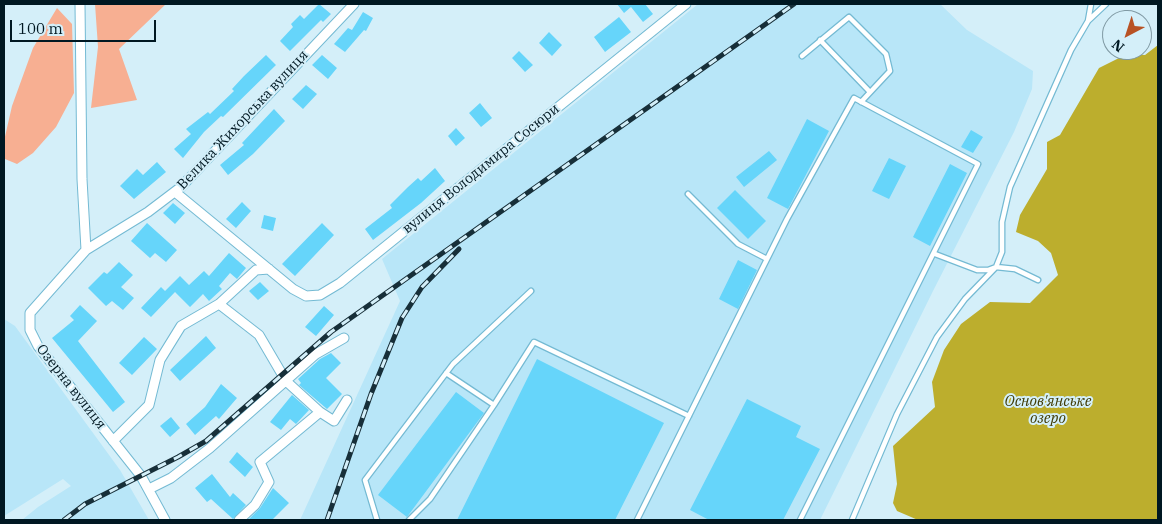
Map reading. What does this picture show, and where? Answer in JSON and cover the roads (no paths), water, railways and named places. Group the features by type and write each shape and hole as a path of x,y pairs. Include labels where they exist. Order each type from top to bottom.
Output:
{"street":[{"path":"80,4 82,179 86,250"},
{"name":"Велика Жихорська вулиця","path":"269,270 175,192 354,4"},
{"name":"вулиця Володимира Сосюри","path":"269,270 293,289 306,296 320,295 340,283 686,4"},
{"name":"Озерна вулиця","path":"165,520 149,489 38,346 30,330 30,313 86,250 148,212 175,192"},
{"name":"Озерна вулиця","path":"113,441 149,405 160,360 182,326 219,304 256,270 262,268 269,270"},
{"path":"219,304 259,335 286,381 320,412 334,421 347,400"},
{"path":"149,489 179,472 316,354 344,338"},
{"path":"239,520 255,505 269,482 260,462 320,412"}],"lane":[{"path":"1088,21 1091,4"},
{"path":"852,520 897,414 937,338 965,299 996,267 1002,252 1002,222 1010,187 1071,50 1088,21 1106,4"},
{"path":"802,56 849,16 886,54 890,71 861,102"},
{"path":"820,40 870,92"},
{"path":"637,520 767,259 854,98 978,164 935,254 800,520"},
{"path":"688,194 738,244 767,259"},
{"path":"935,254 977,270 988,270 996,267 1015,269 1038,280"},
{"path":"377,520 365,480 446,373 531,290"},
{"path":"410,520 430,498 494,405 534,342 689,416"},
{"path":"446,373 494,405"}],"water":[{"name":"Основ'янське озеро","path":"1158,45 1158,520 918,520 897,511 893,503 897,484 893,446 935,407 932,382 944,350 961,324 990,302 1030,303 1058,275 1051,253 1038,241 1016,232 1020,215 1047,169 1047,142 1060,135 1099,68 1115,60 1152,60 1152,50"}],"railway":[{"path":"64,520 85,504 206,441 331,332 794,4"},
{"path":"327,520 371,394 402,318 422,287 459,249"}]}
